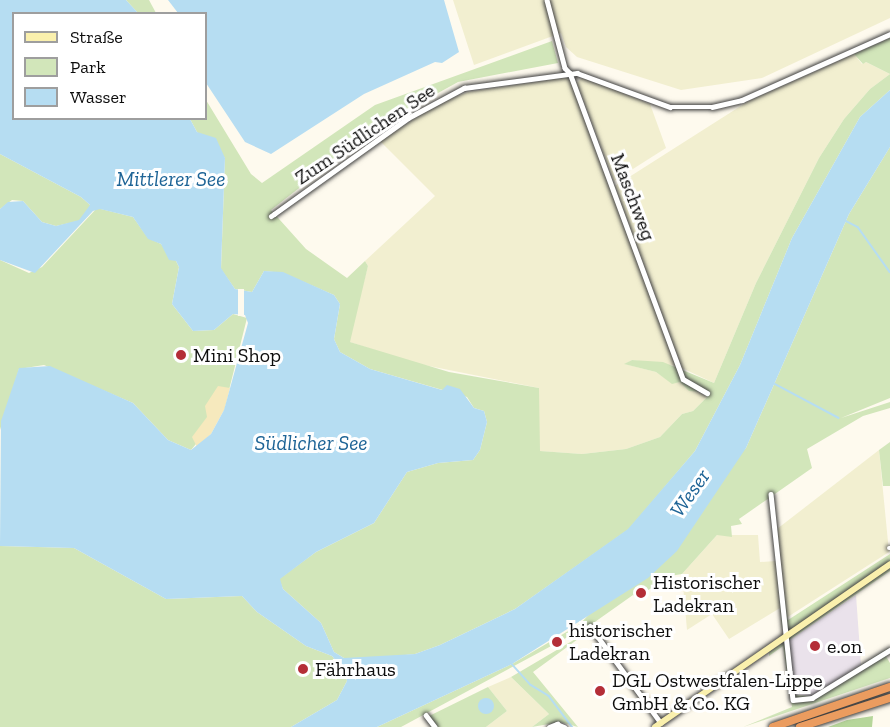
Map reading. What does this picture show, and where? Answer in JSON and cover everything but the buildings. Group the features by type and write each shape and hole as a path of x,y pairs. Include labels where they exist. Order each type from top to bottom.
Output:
{"highway":[{"path":"773,727 890,687"},
{"path":"800,727 890,698"}],"main road":[{"path":"658,725 890,564"}],"street":[{"name":"Maschweg","path":"548,0 565,68 570,73 682,380 706,393"},
{"name":"Zum Südlichen See","path":"273,215 438,100 464,88 570,73 585,74 670,107 712,107 742,100 890,34"},
{"path":"771,494 784,636 793,700 806,700 890,650"},
{"path":"590,626 658,725"},
{"path":"426,715 435,727"},
{"path":"549,727 557,724 564,727"}],"shaded area":[{"path":"453,0 890,0 890,18 762,78 681,90 577,57 566,47 561,33 474,65"},
{"path":"854,54 862,64 866,62 890,74 870,89 844,119 819,158 756,283 714,383 682,368 615,186 747,102"},
{"path":"569,77 676,366 632,360 625,364 656,372 672,383 680,382 707,397 693,411 682,414 660,437 626,449 582,454 539,451 539,388 414,363 350,342 349,337 368,266 365,261 435,196 380,141 439,103 468,92"},
{"path":"583,77 650,104 666,148 614,181 577,83"},
{"path":"879,450 889,552 786,618 777,529"},
{"path":"717,535 758,535 760,562 776,561 780,608 729,639 712,614 687,630 682,574"},
{"path":"856,595 861,665 812,697 794,695 788,641"},
{"path":"511,677 549,714 532,727 486,727 507,711 488,687"}],"green space":[{"path":"126,0 149,0 155,12 137,12"},
{"path":"890,38 890,74 866,62 863,64 854,54"},
{"path":"552,41 558,63 458,82 380,125 271,210 306,249 347,278 365,261 368,266 350,342 449,372 539,388 540,451 582,454 626,449 660,437 682,414 693,411 707,397 702,392 689,391 680,382 672,384 656,372 624,364 632,360 663,362 714,383 756,283 819,158 844,119 870,89 890,74 890,90 860,117 792,238 740,365 695,451 629,529 515,609 440,645 415,654 365,659 344,658 334,652 321,623 283,589 279,579 316,552 374,523 407,472 438,463 473,460 480,450 487,422 484,411 474,408 467,397 370,369 340,352 334,339 340,304 334,295 283,273 264,271 252,292 235,289 221,269 225,158 197,132 191,120 207,120 207,102 251,174 262,183 375,105"},
{"path":"890,147 890,398 841,418 890,402 890,408 863,416 807,449 812,468 739,519 742,524 731,526 732,537 717,535 682,574 670,576 636,598 633,595 592,624 401,727 377,727 512,664 580,624 746,448 849,214"},
{"path":"0,154 81,197 90,205 90,211 79,221 56,226 42,222 23,201 12,200 0,209"},
{"path":"97,208 133,217 148,238 161,244 176,261 179,267 172,304 193,331 214,330 233,314 247,318 224,410 191,450 168,440 133,403 44,365 19,369 0,430 0,260 29,273 42,267"},
{"path":"890,442 890,486 883,486 879,450"},
{"path":"772,518 788,620 890,554 890,571 788,641 794,695 812,696 890,647 884,653 890,663 890,678 743,727 792,707 783,646 769,656 769,651 788,640 786,625 782,628"},
{"path":"0,546 74,548 166,599 242,596 257,612 306,646 332,656 345,672 347,681 337,700 291,727 0,727"},
{"path":"589,631 533,672 578,727 560,722 532,727 549,714 511,677"},
{"path":"488,687 507,711 486,727 431,727 425,718"},
{"path":"873,716 872,727 828,727 847,720"}],"sand":[{"path":"218,386 230,388 224,410 211,434 197,447 192,437 207,417 205,406"}],"water":[{"path":"0,0 126,0 137,12 12,12 12,120 191,120 197,132 216,138 225,158 221,268 235,289 252,292 264,271 283,272 334,295 340,304 334,339 340,352 370,369 442,390 447,385 460,389 474,408 484,411 487,422 480,450 473,460 438,463 407,472 374,523 316,552 280,579 283,589 321,623 334,652 344,658 415,654 440,645 515,609 628,529 695,451 740,365 792,238 860,117 890,90 890,147 849,214 746,448 677,551 648,578 512,664 377,727 291,727 337,700 347,681 345,672 332,656 306,646 257,612 242,596 166,599 74,548 0,546 1,421 19,368 50,366 133,403 168,440 191,450 211,434 224,410 248,323 245,315 233,314 214,330 193,331 172,304 179,267 176,261 169,260 161,244 148,239 133,217 100,209 93,211 35,273 0,260 0,209 8,202 23,201 42,222 56,226 79,220 90,205 81,197 0,154"},
{"path":"168,0 444,0 459,52 442,63 435,62 364,94 271,154 245,142 207,85 207,12 177,12"},
{"path":"483,698 489,698 494,706 492,712 483,714 478,709 478,703"}],"pier":[{"path":"238,289 244,289 244,316 238,316"}],"waterway":[{"path":"846,221 858,227 890,272"},
{"path":"775,384 839,418"},
{"path":"512,664 531,685 549,696 572,727"}],"place":[{"name":"Mini Shop","path":"181,355"},
{"name":"Historischer Ladekran","path":"641,593"},
{"name":"historischer Ladekran","path":"557,642"},
{"name":"e.on","path":"815,646"},
{"name":"Fährhaus","path":"303,669"},
{"name":"DGL Ostwestfalen-Lippe GmbH & Co. KG","path":"600,691"}],"water label":[{"name":"Mittlerer See","path":"171,179"},
{"name":"Südlicher See","path":"311,443"},
{"name":"Weser","path":"690,493"}]}
